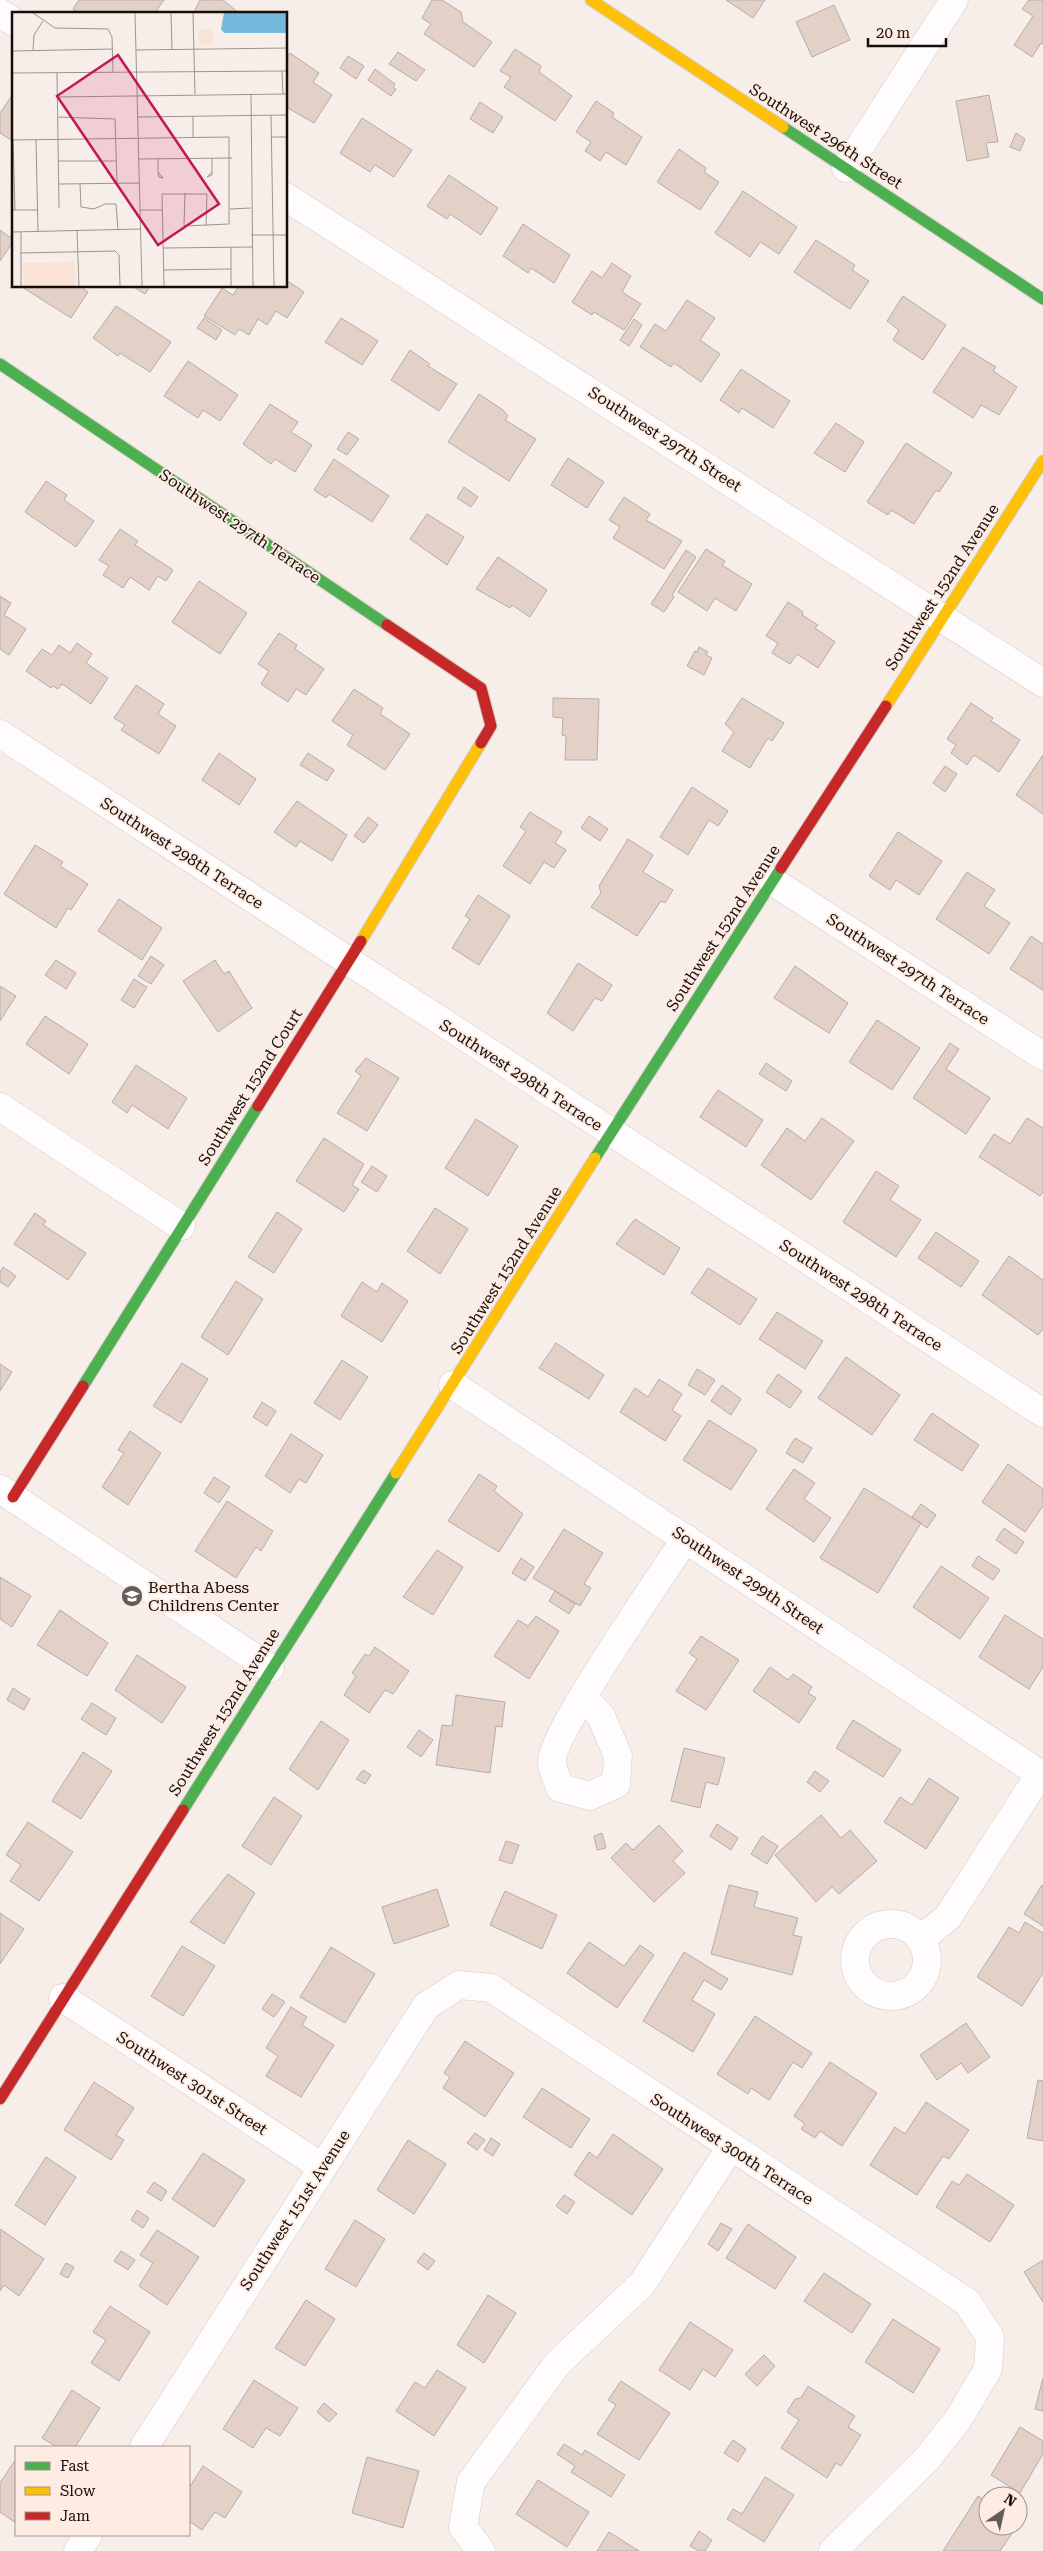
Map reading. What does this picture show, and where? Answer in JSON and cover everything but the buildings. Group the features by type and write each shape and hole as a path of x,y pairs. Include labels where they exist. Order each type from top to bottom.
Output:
{"street":[{"name":"Southwest 296th Street","path":"591,0 1043,299"},
{"path":"846,168 954,0"},
{"path":"0,13 12,21"},
{"name":"Southwest 297th Street","path":"288,197 1043,683"},
{"name":"Southwest 297th Terrace","path":"0,364 481,688"},
{"name":"Southwest 152nd Avenue","path":"0,2098 270,1668 453,1385 610,1134 1043,461"},
{"name":"Southwest 152nd Court","path":"6,1493 181,1226 349,961 492,726 481,688"},
{"name":"Southwest 298th Terrace","path":"0,734 349,961 610,1134 1043,1413"},
{"name":"Southwest 297th Terrace","path":"772,881 1043,1056"},
{"path":"0,1107 181,1226"},
{"name":"Southwest 299th Street","path":"453,1385 1042,1775"},
{"path":"6,1493 270,1668"},
{"path":"583,1698 686,1538"},
{"path":"921,1940 948,1917 1042,1775"},
{"name":"Southwest 300th Terrace","path":"459,1985 491,1988 730,2148 967,2302 990,2337 988,2369 957,2421 926,2460 833,2551"},
{"name":"Southwest 151st Avenue","path":"145,2446 426,2006 459,1985"},
{"name":"Southwest 301st Street","path":"63,1998 322,2167"},
{"path":"481,2551 462,2527 471,2482 557,2364 642,2284 730,2148"},
{"path":"78,2551 87,2536"}],"traffic: fast":[{"path":"783,127 1043,299"},
{"path":"0,364 387,625"},
{"path":"595,1158 781,868"},
{"path":"83,1386 258,1106"},
{"path":"183,1810 396,1473"}],"traffic: slow":[{"path":"591,0 783,127"},
{"path":"886,706 1043,461"},
{"path":"361,941 481,743"},
{"path":"396,1473 595,1158"}],"traffic: jam":[{"path":"387,625 481,688 491,726 481,743"},
{"path":"781,868 886,706"},
{"path":"258,1106 361,941"},
{"path":"13,1497 83,1386"},
{"path":"0,2099 183,1810"}],"place":[{"name":"Bertha Abess Childrens Center","path":"132,1596"}]}
